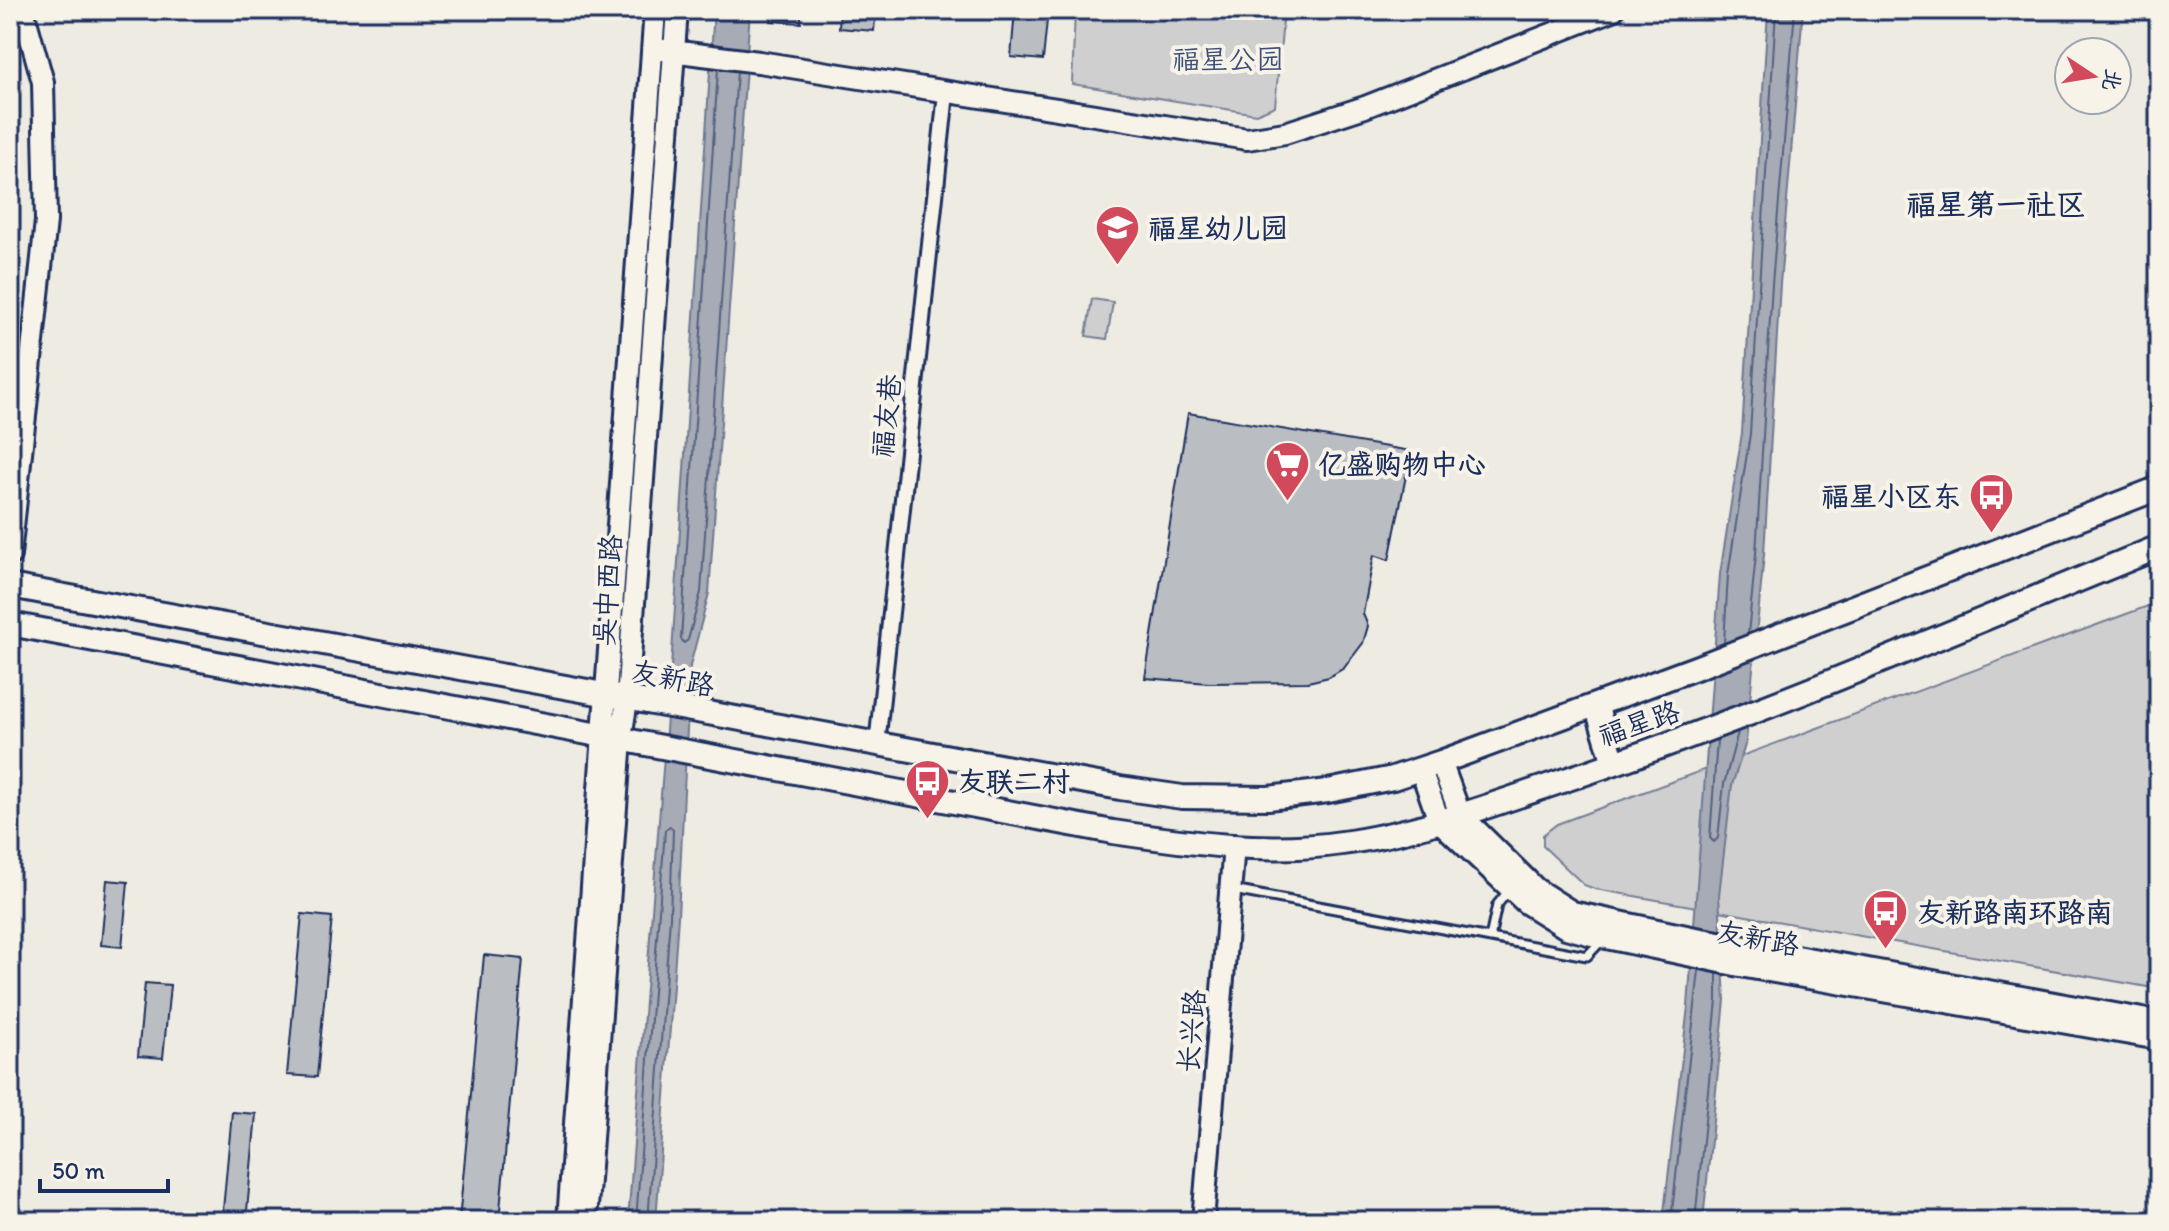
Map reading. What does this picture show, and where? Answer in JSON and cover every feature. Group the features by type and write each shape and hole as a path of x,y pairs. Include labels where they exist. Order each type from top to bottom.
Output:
{"main road":[{"path":"10,555 46,221 43,82 23,10"},
{"name":"吴中西路","path":"616,698 655,10"},
{"name":"吴中西路","path":"568,1221 677,10"},
{"path":"651,49 759,62 1247,139 1285,133 1365,107 1613,10"},
{"name":"福星路","path":"1328,791 1431,766 1698,667 2159,488"},
{"name":"福星路","path":"612,736 1113,832 1234,845 1342,843 1450,818 1706,732 2159,547"},
{"name":"友新路","path":"10,586 701,714 1164,795 1268,798 1328,791"},
{"path":"10,624 612,736"},
{"path":"1596,705 1614,763"},
{"name":"吴中西路","path":"586,1221 612,736"},
{"name":"友新路","path":"1431,766 1450,818 1510,889 1551,921 1579,932 1742,956 2159,1039"},
{"name":"友新路","path":"1450,818 1561,907 1687,946"},
{"name":"长兴路","path":"1203,1221 1234,845"},
{"name":"友新路","path":"1742,956 2159,1022"}],"street":[{"name":"福友巷","path":"877,745 946,93"}],"lane":[{"path":"1490,938 1497,905 1510,889"},
{"path":"1231,890 1587,956 1604,938"}],"green space":[{"name":"福星公园","path":"1075,10 1284,10 1275,106 1256,114 1072,84"},
{"path":"1092,299 1113,302 1107,339 1086,336"},
{"path":"2159,602 2159,989 1595,889 1584,885 1543,846 1543,835 1557,824"}],"water":[{"path":"714,10 750,10 709,593 690,666 678,917 656,1221 628,1221 672,653"},
{"path":"1768,10 1803,10 1780,284 1764,554 1746,742 1732,785 1719,895 1725,1000 1703,1221 1663,1221 1688,1006 1720,574 1742,433"}],"building":[{"path":"772,10 801,10 801,23 771,21"},
{"path":"840,10 876,10 874,31 839,28"},
{"path":"1015,10 1048,10 1043,60 1011,57"},
{"name":"亿盛购物中心","path":"1188,413 1411,451 1389,560 1374,555 1363,614 1368,626 1363,643 1344,668 1329,677 1308,682 1209,683 1145,678"},
{"path":"107,880 128,882 122,947 101,945"},
{"path":"302,914 332,917 317,1077 287,1075"},
{"path":"484,955 523,959 499,1221 459,1221"},
{"path":"145,983 170,985 163,1058 138,1056"},
{"path":"232,1112 256,1114 246,1221 222,1221"}],"place":[{"name":"福星幼儿园","path":"1117,267"},
{"name":"亿盛购物中心","path":"1287,503"},
{"name":"福星小区东","path":"1992,535"},
{"name":"友联二村","path":"927,820"},
{"name":"友新路南环路南","path":"1886,951"}],"district":[{"name":"福星第一社区","path":"1996,204"}]}
